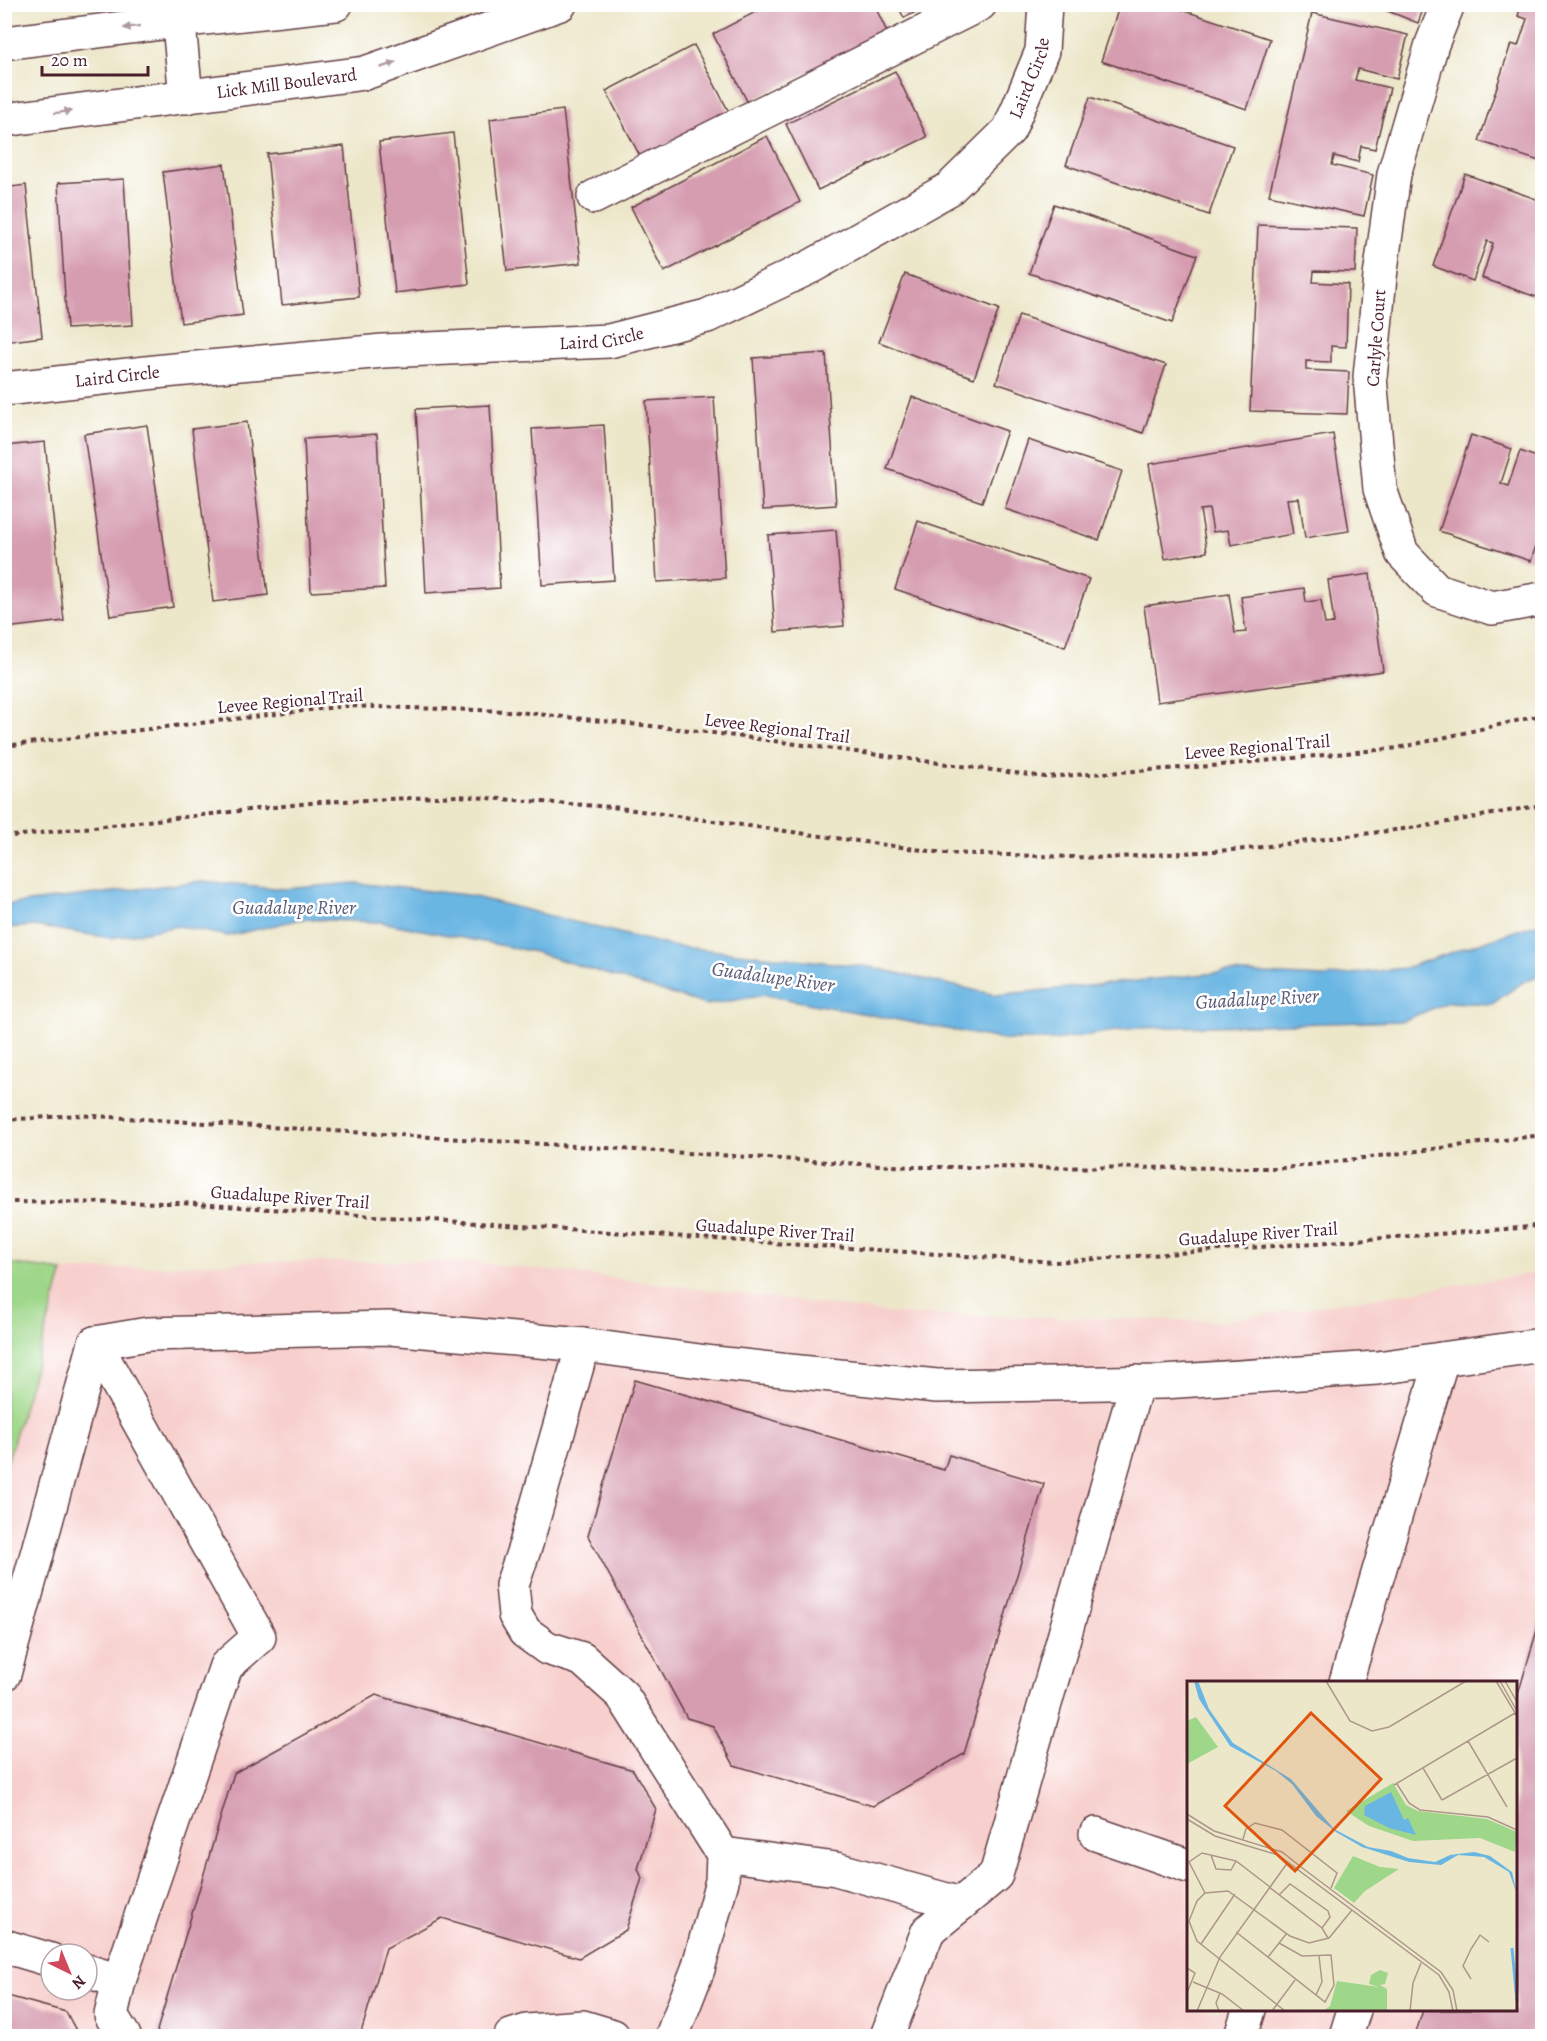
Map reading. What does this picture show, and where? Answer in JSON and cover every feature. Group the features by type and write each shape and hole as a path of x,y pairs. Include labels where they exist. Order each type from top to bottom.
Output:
{"street":[{"path":"4,43 177,13 336,4"},
{"name":"Lick Mill Boulevard","path":"4,120 365,73 560,4"},
{"path":"594,197 980,4"},
{"name":"Laird Circle","path":"4,389 164,371 372,352 609,341 707,316 812,266 949,189 1009,130 1042,51 1045,4"},
{"name":"Carlyle Court","path":"1448,4 1432,44 1394,174 1380,277 1370,377 1380,489 1402,553 1437,590 1492,608 1542,599"},
{"path":"177,13 186,97"},
{"path":"95,1343 148,1334 390,1328 583,1345 714,1363 937,1386 1137,1382 1377,1368 1542,1345"},
{"path":"4,1674 95,1343"},
{"path":"95,1343 259,1637 226,1666 119,1981 111,2015 124,2037"},
{"path":"583,1345 512,1585 515,1615 525,1632 547,1648 582,1659 622,1695 723,1854 722,1881 698,1968 672,2037"},
{"path":"1347,1681 1442,1359"},
{"path":"887,2037 928,1930 996,1875 1137,1382"},
{"path":"1096,1834 1187,1866"},
{"path":"723,1854 836,1869 961,1904"},
{"path":"4,1946 39,1956"},
{"path":"99,1975 119,1981"},
{"path":"1241,2037 1249,2011"},
{"path":"1346,2037 1353,2011"},
{"path":"511,2037 527,2031 583,2026 613,2037"}],"path":[{"name":"Levee Regional Trail","path":"4,746 345,706 508,711 698,731 1045,777 1210,766 1398,748 1542,715"},
{"path":"4,837 319,802 459,796 612,807 944,853 1105,858 1246,849 1426,826 1542,805"},
{"path":"4,1120 78,1115 921,1167 1285,1168 1542,1135"},
{"name":"Guadalupe River Trail","path":"4,1202 181,1203 1055,1262 1542,1225"}],"shaded area":[{"path":"461,1261 899,1314 1220,1321 1542,1272 1542,2036 5,2036 4,1470 63,1271 244,1262"}],"green space":[{"path":"4,1263 63,1271 5,1470"}],"water":[{"name":"Guadalupe River","path":"203,881 285,889 355,883 467,895 671,946 870,967 996,995 1226,972 1324,977 1405,968 1542,922 1542,974 1523,982 1492,1004 1448,1002 1402,1021 1136,1028 1054,1040 1005,1040 765,995 706,1005 535,952 381,922 301,919 228,936 178,926 111,938 34,926 5,928 5,905"}],"building":[{"path":"771,4 874,4 887,32 748,103 713,34"},
{"path":"897,4 931,4 904,18"},
{"path":"1120,4 1164,4 1270,39 1247,109 1101,61"},
{"path":"1370,4 1425,4 1418,23"},
{"path":"1521,5 1542,5 1542,162 1479,141 1511,44 1518,46 1527,19 1518,16"},
{"path":"1312,13 1408,35 1397,79 1358,69 1355,80 1390,88 1375,149 1361,146 1358,162 1334,156 1332,165 1373,175 1364,216 1269,195"},
{"path":"694,45 729,112 641,158 606,91"},
{"path":"895,71 927,137 818,190 786,124"},
{"path":"1090,97 1233,146 1209,215 1066,165"},
{"path":"563,110 581,263 507,271 490,119"},
{"path":"453,133 469,284 395,293 379,142"},
{"path":"767,136 800,202 664,272 631,207"},
{"path":"344,146 359,297 282,305 267,154"},
{"path":"224,164 243,315 181,323 163,172"},
{"path":"1465,174 1542,201 1542,299 1482,278 1493,243 1487,241 1473,281 1433,266"},
{"path":"124,179 133,325 67,329 58,183"},
{"path":"26,185 42,337 4,342 4,188"},
{"path":"1054,204 1197,255 1172,323 1029,273"},
{"path":"1258,225 1357,228 1355,272 1314,271 1313,282 1348,284 1346,347 1331,346 1331,362 1306,361 1306,370 1349,372 1347,414 1250,411"},
{"path":"905,274 999,309 974,378 879,342"},
{"path":"1019,315 1166,365 1143,433 996,383"},
{"path":"826,353 836,505 763,510 753,358"},
{"path":"714,397 725,578 657,582 646,401"},
{"path":"912,397 1007,431 982,502 887,469"},
{"path":"490,405 500,588 426,593 416,409"},
{"path":"247,422 268,595 213,602 192,429"},
{"path":"147,425 173,607 110,616 84,434"},
{"path":"604,425 614,580 542,585 532,429"},
{"path":"377,434 385,588 311,592 304,439"},
{"path":"1333,434 1349,531 1305,538 1299,498 1287,499 1293,534 1231,545 1228,530 1213,532 1209,509 1200,510 1207,552 1165,559 1149,464"},
{"path":"1471,435 1512,449 1501,483 1508,486 1520,451 1542,459 1542,527 1531,561 1439,531"},
{"path":"1028,440 1122,471 1099,540 1005,509"},
{"path":"45,442 64,621 6,628 4,446"},
{"path":"918,521 1089,579 1065,647 895,589"},
{"path":"836,530 844,626 775,632 768,535"},
{"path":"1370,574 1383,671 1157,702 1144,606 1229,594 1235,633 1246,632 1241,597 1304,588 1306,602 1321,600 1325,624 1334,623 1328,580"},
{"path":"635,1380 944,1470 949,1455 1044,1484 964,1754 873,1806 734,1765 713,1726 687,1718 588,1536"},
{"path":"1542,1613 1542,2036 1415,2036 1423,2011 1517,2011 1517,1698"},
{"path":"376,1695 633,1770 656,1809 638,1869 642,1878 626,1930 579,1958 442,1918 386,1948 360,2036 161,2036 157,2031 158,2027 234,1773"},
{"path":"4,1995 66,2012 79,2036 4,2036"}]}
